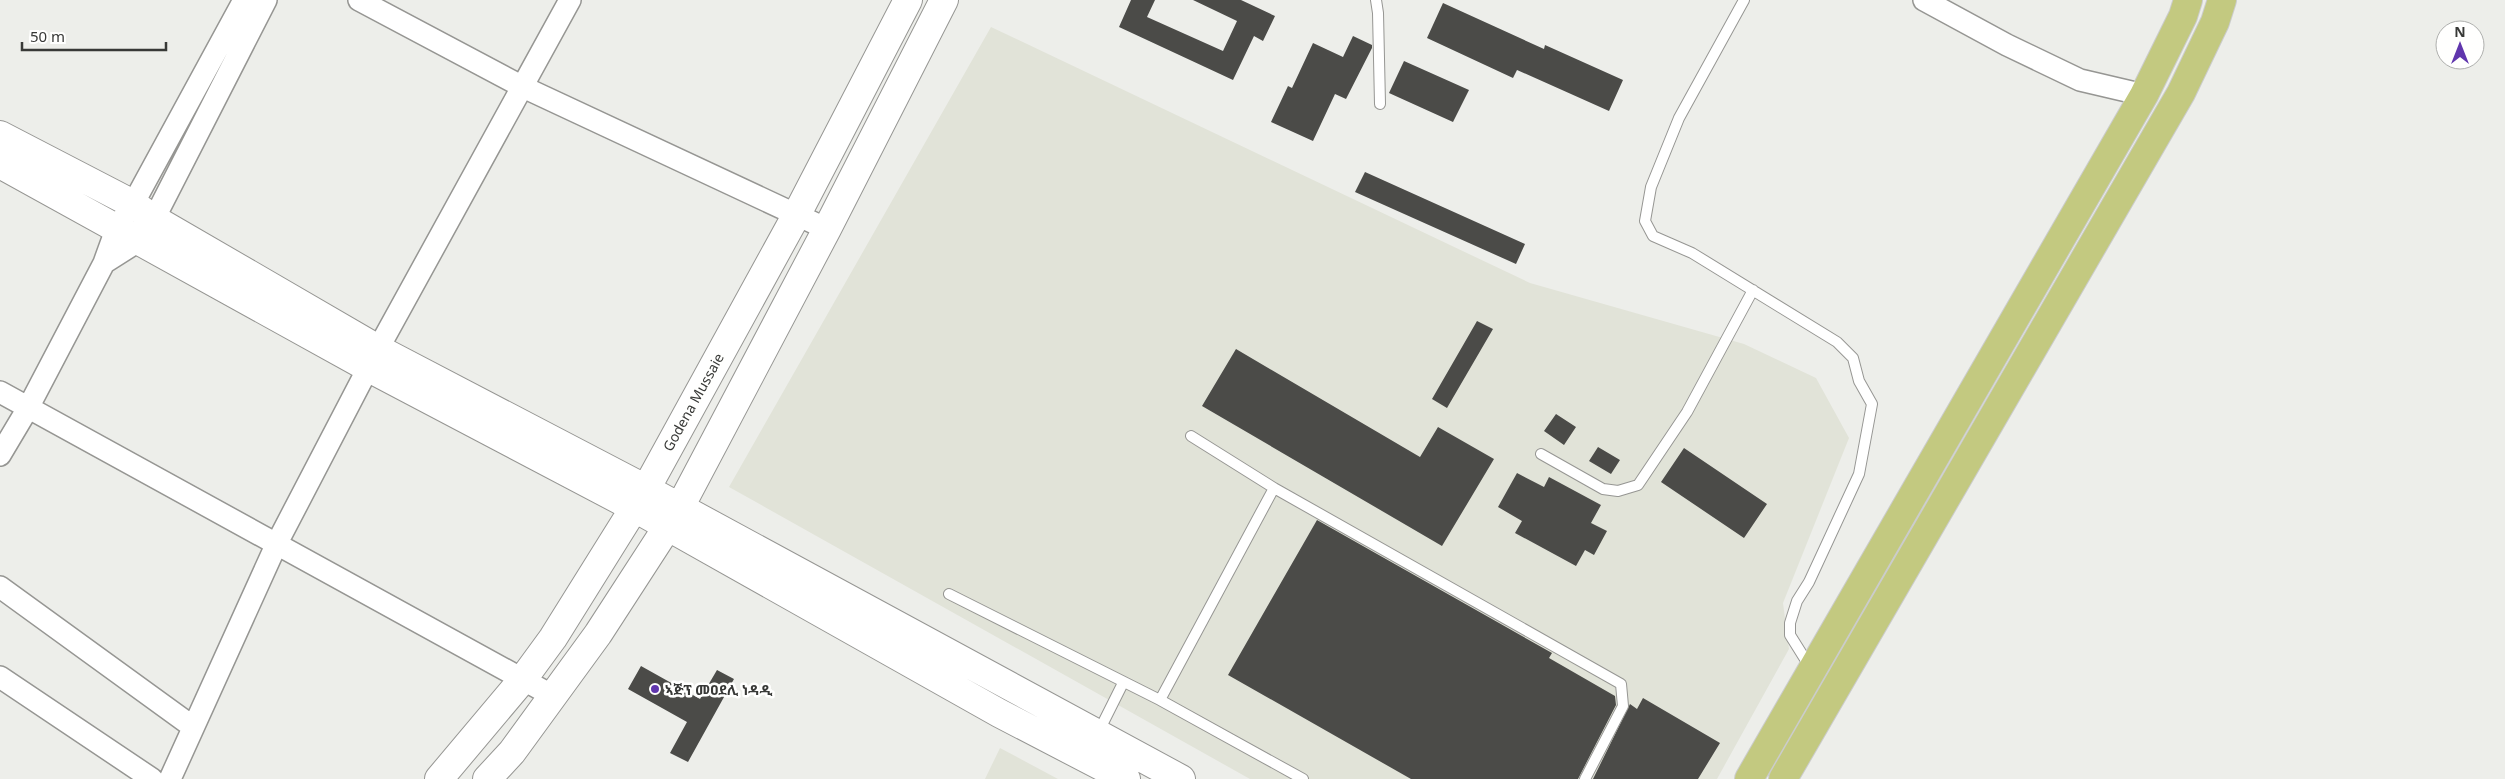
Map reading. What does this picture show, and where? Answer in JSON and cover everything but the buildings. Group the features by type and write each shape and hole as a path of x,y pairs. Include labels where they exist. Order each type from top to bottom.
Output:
{"main road":[{"path":"2188,0 2183,16 2144,95 1753,771 1782,779 2032,353 2181,93 2215,22 2222,0"},
{"path":"2005,334 2032,353"}],"street":[{"path":"136,223 205,70 244,0"},
{"path":"0,455 28,408 104,263 136,223 224,82 266,0"},
{"path":"359,0 523,87 827,229"},
{"path":"170,779 277,543 374,358 570,0"},
{"name":"Godena Mussaie","path":"439,779 523,679 573,608 639,498 797,214 908,0"},
{"path":"487,779 512,752 598,634 673,518 827,229 944,0"},
{"path":"1924,0 2007,45 2080,80 2144,95"},
{"path":"205,70 224,82"},
{"path":"0,135 136,223 374,358 639,498 999,713 1104,757 1181,779"},
{"path":"0,164 136,223"},
{"path":"0,392 553,696"},
{"path":"0,588 193,727"},
{"path":"0,677 152,779"}],"lane":[{"path":"1376,0 1380,104"},
{"path":"1744,0 1679,118 1651,187 1645,221 1653,236 1692,253 1838,342 1853,358 1859,381 1872,404 1859,474 1809,582 1798,601 1790,623 1790,635 1812,670"},
{"path":"1541,454 1602,489 1618,491 1638,485 1686,412 1753,290"},
{"path":"1191,436 1274,488 1621,684 1623,706 1585,779"},
{"path":"1160,700 1274,488"},
{"path":"949,594 1160,700 1303,779"},
{"path":"1104,757 1124,683"}],"shaded area":[{"path":"991,27 1530,283 1744,344 1816,378 1849,438 1783,603 1789,649 1717,779 1250,779 729,487"},
{"path":"1000,748 1058,779 985,779"}],"place":[{"name":"ኣጅፕ መዐደሊ ነዳዲ","path":"655,689"}]}
